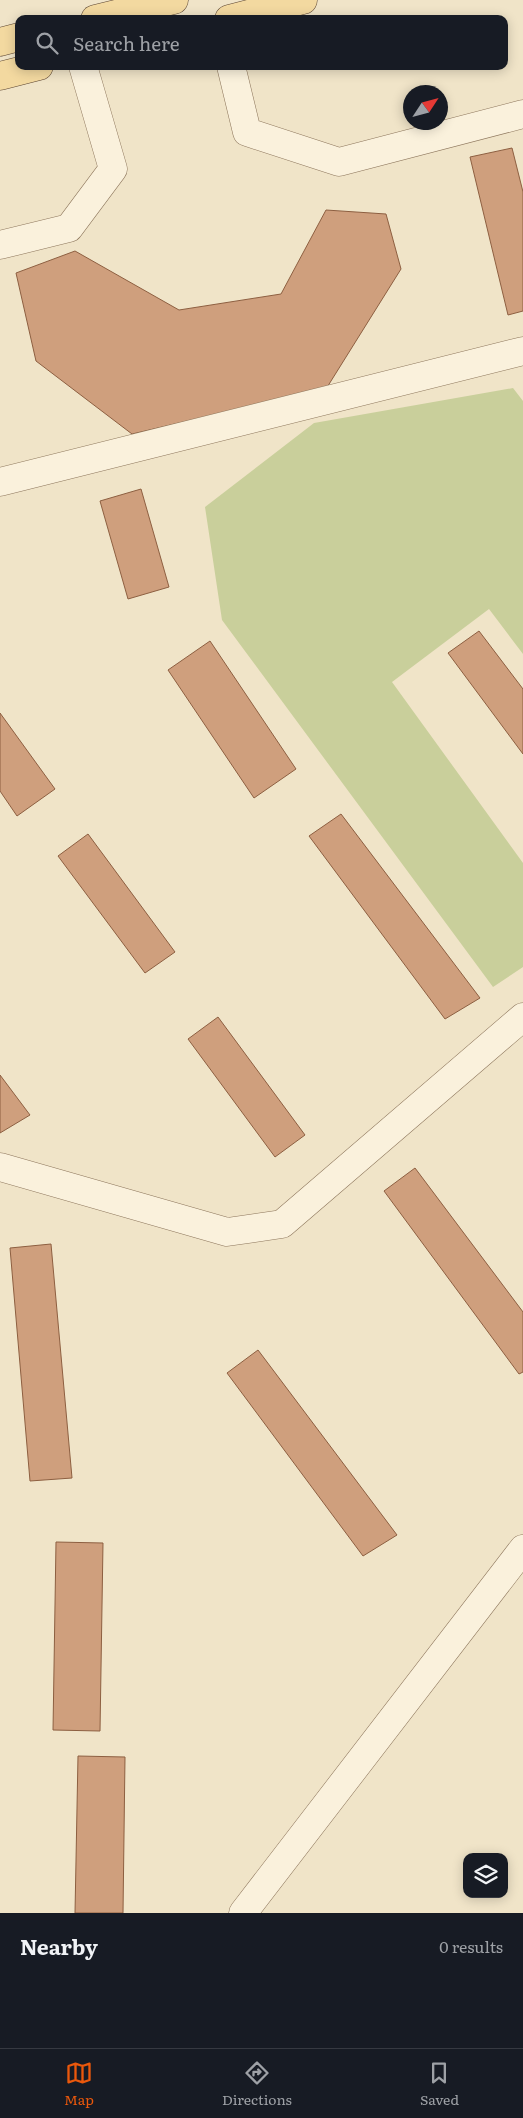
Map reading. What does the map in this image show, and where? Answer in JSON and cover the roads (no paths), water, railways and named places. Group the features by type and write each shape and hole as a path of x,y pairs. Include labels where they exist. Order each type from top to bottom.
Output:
{"main road":[{"path":"112,15 174,0"},
{"path":"245,15 303,0"},
{"path":"0,42 15,38"},
{"path":"0,76 23,70"}],"street":[{"path":"0,245 69,228 113,169 84,70"},
{"path":"232,70 247,132 339,162 523,114"},
{"path":"0,482 523,351"},
{"path":"0,1167 227,1232 282,1224 523,1017"},
{"path":"243,1913 523,1549"}]}
